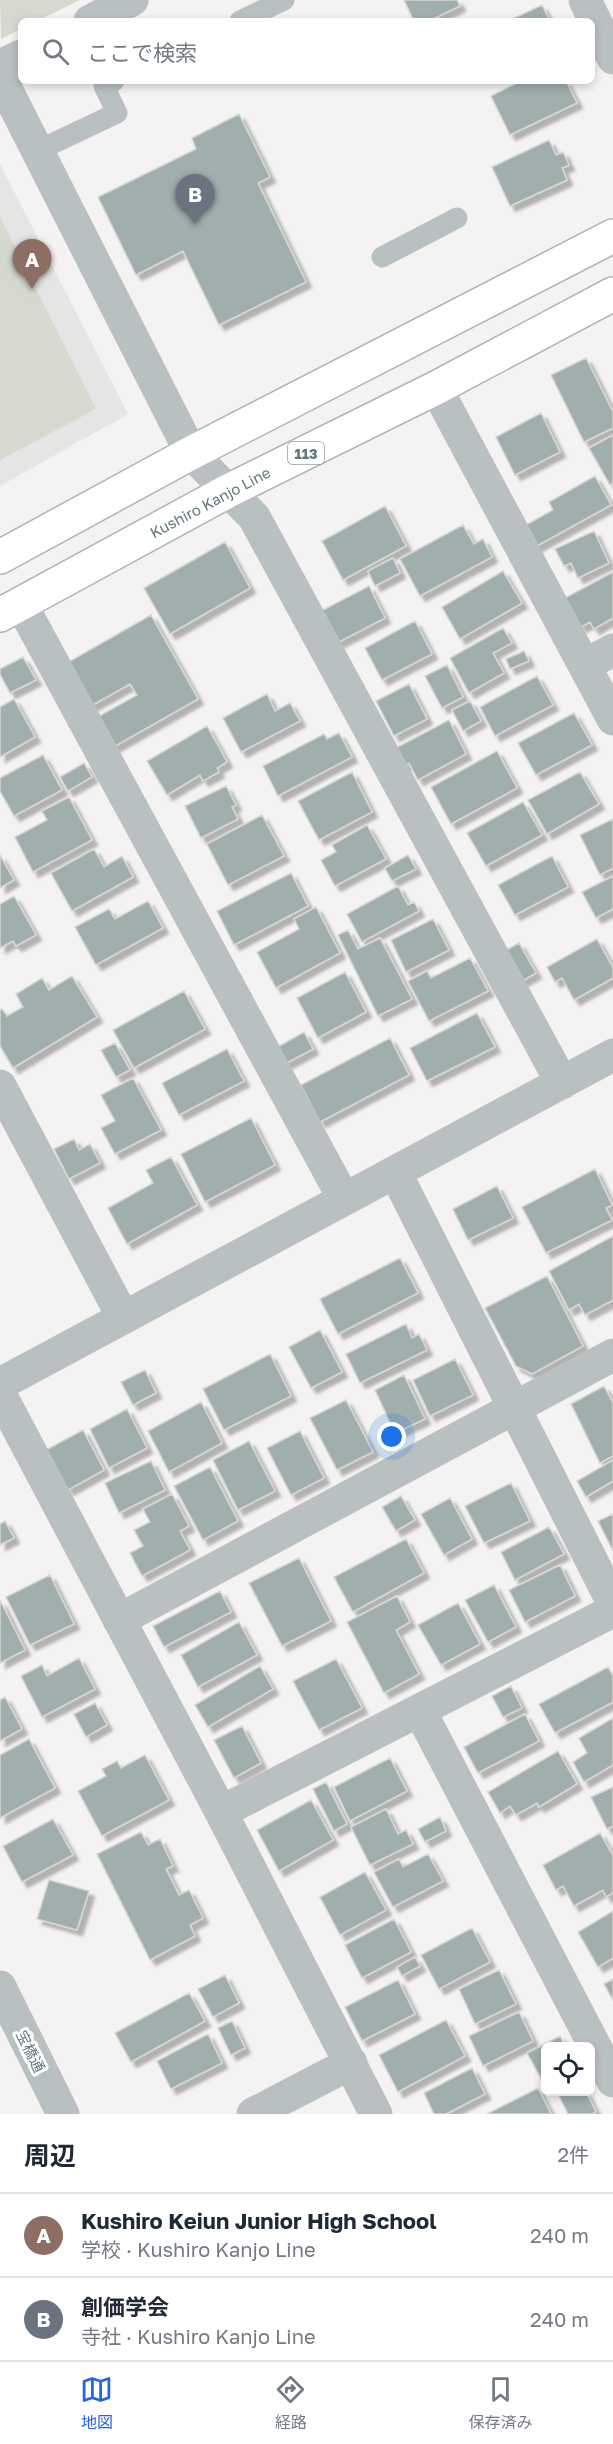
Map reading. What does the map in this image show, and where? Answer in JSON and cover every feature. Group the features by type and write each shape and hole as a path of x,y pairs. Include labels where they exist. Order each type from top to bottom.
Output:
{"main road":[{"path":"0,557 191,453 613,236"},
{"name":"Kushiro Kanjo Line","path":"10,609 228,491 436,388 613,294"}],"street":[{"path":"96,18 132,0"},
{"path":"585,0 594,18"},
{"path":"595,20 613,57"},
{"path":"0,66 18,57"},
{"path":"0,77 191,453 254,517 562,1083"},
{"path":"436,388 613,719"},
{"path":"10,609 344,1199"},
{"path":"585,665 613,650"},
{"path":"0,1384 613,1055"},
{"path":"0,1086 123,1317"},
{"path":"395,1172 613,1604"},
{"path":"119,1620 613,1355"},
{"path":"0,1394 221,1812 376,2114"},
{"path":"221,1812 613,1611"},
{"path":"420,1711 613,2081"},
{"name":"宝橋通","path":"0,1987 63,2114"},
{"path":"253,2114 351,2063"}],"lane":[{"path":"246,18 284,0"},
{"path":"37,151 117,113 104,86 108,84"},
{"path":"382,257 457,218"}],"shaded area":[{"path":"0,0 80,0 43,18 18,18 18,30 1,39"},
{"path":"0,164 128,414 0,486"},
{"path":"0,217 96,409 0,460"}],"building":[{"path":"404,0 457,0 460,6 435,18 413,18"},
{"path":"542,5 548,18 514,18"},
{"path":"515,84 568,84 577,103 510,135 491,96"},
{"path":"239,114 270,177 258,183 306,282 219,325 183,251 136,275 98,197 196,149 192,138"},
{"path":"549,140 556,155 563,152 569,165 562,168 567,180 510,206 492,167"},
{"path":"586,358 613,412 613,428 584,442 551,375"},
{"path":"541,413 560,452 515,475 496,437"},
{"path":"613,435 613,483 610,485 589,448"},
{"path":"595,476 611,505 535,547 524,526 553,510 549,502"},
{"path":"385,506 406,546 343,580 322,541"},
{"path":"463,525 474,544 483,539 492,557 420,596 400,559"},
{"path":"594,531 609,563 578,578 571,563 564,566 555,549"},
{"path":"225,542 250,588 170,634 144,588"},
{"path":"393,558 400,573 375,586 368,571"},
{"path":"503,571 522,603 460,639 442,607"},
{"path":"613,572 613,618 594,629 590,622 581,627 565,598"},
{"path":"369,586 385,618 337,643 321,611"},
{"path":"151,615 198,699 110,749 94,719 137,695 130,684 89,707 65,664"},
{"path":"415,621 432,654 382,680 365,648"},
{"path":"503,628 512,643 493,653 504,673 469,693 450,658"},
{"path":"524,651 529,661 510,669 506,659"},
{"path":"23,657 36,680 10,693 0,674 0,669"},
{"path":"447,665 463,697 442,708 425,676"},
{"path":"537,676 553,705 495,736 480,707"},
{"path":"409,684 427,719 394,736 376,701"},
{"path":"267,694 275,711 290,703 300,721 241,752 223,718"},
{"path":"14,699 35,737 0,757 0,707"},
{"path":"470,701 481,721 463,731 452,710"},
{"path":"574,713 592,745 536,775 518,743"},
{"path":"449,720 466,754 418,780 409,763 399,769 390,751"},
{"path":"207,726 227,762 217,768 219,772 203,781 200,775 167,795 147,761"},
{"path":"339,733 352,757 278,796 263,766 324,734 327,739"},
{"path":"497,751 517,788 451,824 431,787"},
{"path":"43,755 62,790 14,816 0,791 0,778"},
{"path":"84,763 92,777 68,791 60,777"},
{"path":"352,772 372,812 319,840 298,801"},
{"path":"580,772 599,804 547,834 528,800"},
{"path":"226,786 236,805 232,807 238,819 201,838 185,806"},
{"path":"69,797 92,840 33,872 15,837 47,820 42,811"},
{"path":"523,802 542,835 486,866 467,833"},
{"path":"262,815 284,856 228,885 207,844"},
{"path":"613,819 613,868 600,875 580,835"},
{"path":"367,825 386,859 335,886 321,860 336,852 332,845"},
{"path":"94,849 104,867 122,856 133,877 72,911 51,873"},
{"path":"0,855 14,880 0,888"},
{"path":"408,855 416,869 392,881 385,868"},
{"path":"552,856 568,887 515,915 498,885"},
{"path":"291,873 308,906 234,945 217,911"},
{"path":"613,876 613,909 596,918 582,892"},
{"path":"398,886 408,905 414,902 419,911 362,942 347,914"},
{"path":"14,896 36,935 16,946 13,941 0,948 0,904"},
{"path":"148,901 163,928 96,965 75,927 109,909 115,919"},
{"path":"316,907 340,953 276,988 257,952 299,929 294,919"},
{"path":"433,919 449,950 406,972 391,940"},
{"path":"348,930 358,949 380,938 412,999 378,1016 338,935"},
{"path":"597,939 613,968 613,978 574,1000 562,978 555,982 547,967"},
{"path":"519,943 536,973 519,983 503,952"},
{"path":"470,958 488,991 429,1021 408,981 427,971 431,978"},
{"path":"345,972 366,1012 318,1038 297,998"},
{"path":"72,976 97,1017 13,1068 0,1046 0,1010 2,1009 7,1016 23,1007 16,994 42,978 49,990"},
{"path":"184,991 205,1029 134,1068 113,1030"},
{"path":"477,1013 495,1047 427,1081 410,1048"},
{"path":"304,1032 313,1049 285,1064 276,1048"},
{"path":"390,1038 409,1075 320,1122 301,1085"},
{"path":"115,1043 130,1070 116,1077 101,1050"},
{"path":"227,1049 244,1081 179,1115 162,1083"},
{"path":"133,1078 161,1130 115,1154 101,1128 115,1121 101,1095"},
{"path":"251,1118 275,1165 205,1202 181,1154"},
{"path":"74,1139 79,1150 90,1144 100,1163 69,1179 54,1149"},
{"path":"171,1157 197,1205 127,1244 108,1208 153,1183 146,1170"},
{"path":"595,1169 612,1205 606,1208 612,1220 546,1253 522,1207"},
{"path":"497,1186 513,1218 468,1240 453,1209"},
{"path":"613,1236 613,1300 585,1315 579,1304 569,1310 549,1271"},
{"path":"400,1258 418,1293 338,1334 320,1299"},
{"path":"547,1276 583,1346 532,1374 516,1366 485,1308"},
{"path":"406,1324 412,1338 419,1334 427,1350 360,1383 346,1354"},
{"path":"320,1330 342,1372 311,1388 289,1347"},
{"path":"270,1354 291,1396 224,1430 203,1389"},
{"path":"455,1359 473,1395 430,1416 413,1380"},
{"path":"145,1370 156,1393 133,1405 121,1382"},
{"path":"404,1375 425,1419 395,1433 375,1390"},
{"path":"604,1386 613,1403 613,1456 600,1463 571,1404"},
{"path":"346,1400 373,1452 337,1470 310,1418"},
{"path":"201,1402 222,1443 169,1472 148,1431"},
{"path":"127,1409 147,1448 109,1468 90,1429"},
{"path":"83,1430 104,1470 68,1490 46,1450"},
{"path":"300,1431 324,1478 291,1495 267,1448"},
{"path":"249,1441 275,1491 238,1510 213,1460"},
{"path":"613,1460 613,1481 586,1497 577,1481"},
{"path":"151,1461 165,1490 119,1513 105,1483"},
{"path":"210,1467 238,1521 203,1540 174,1486"},
{"path":"511,1483 530,1521 484,1543 465,1506"},
{"path":"172,1494 189,1526 180,1531 190,1550 142,1576 130,1553 143,1546 134,1530 150,1522 143,1509"},
{"path":"401,1496 415,1520 396,1531 382,1507"},
{"path":"450,1498 472,1539 444,1555 421,1514"},
{"path":"613,1514 613,1551 598,1521"},
{"path":"5,1521 14,1538 0,1545 0,1524"},
{"path":"549,1527 564,1554 515,1580 501,1552"},
{"path":"406,1539 424,1573 353,1612 334,1577"},
{"path":"299,1558 331,1621 282,1646 249,1583"},
{"path":"560,1565 575,1596 525,1622 509,1590"},
{"path":"50,1575 74,1624 30,1645 6,1597"},
{"path":"494,1585 516,1627 488,1642 465,1600"},
{"path":"220,1591 231,1612 164,1647 153,1626"},
{"path":"397,1596 410,1622 396,1630 419,1674 384,1693 347,1622"},
{"path":"0,1600 25,1650 0,1663"},
{"path":"458,1603 480,1644 441,1665 418,1625"},
{"path":"239,1622 257,1655 198,1687 181,1655"},
{"path":"79,1658 95,1689 42,1717 21,1676 42,1665 47,1676"},
{"path":"336,1659 362,1708 319,1730 293,1681"},
{"path":"260,1666 273,1689 208,1727 195,1705"},
{"path":"608,1667 613,1676 613,1702 555,1733 539,1704"},
{"path":"511,1686 522,1708 503,1717 492,1696"},
{"path":"5,1697 22,1729 0,1741 0,1700"},
{"path":"95,1703 107,1725 86,1737 74,1714"},
{"path":"525,1714 539,1741 478,1773 464,1747"},
{"path":"613,1718 613,1765 584,1782 573,1762 587,1753 579,1738"},
{"path":"242,1726 261,1763 234,1778 214,1740"},
{"path":"29,1739 55,1788 0,1818 0,1755"},
{"path":"558,1751 577,1784 539,1807 537,1803 516,1815 510,1806 500,1813 488,1792"},
{"path":"145,1755 169,1800 102,1836 78,1791 106,1776 102,1769 117,1761 121,1768"},
{"path":"390,1758 407,1791 350,1821 334,1787"},
{"path":"326,1782 347,1824 334,1831 313,1789"},
{"path":"613,1787 613,1826 607,1829 591,1797"},
{"path":"311,1800 333,1840 279,1871 257,1830"},
{"path":"386,1809 398,1834 406,1830 413,1844 370,1865 351,1827"},
{"path":"440,1817 446,1831 425,1842 418,1829"},
{"path":"53,1819 73,1855 22,1882 3,1846"},
{"path":"141,1832 148,1845 160,1839 173,1866 166,1869 179,1895 189,1890 203,1918 190,1925 195,1936 150,1960 97,1854"},
{"path":"600,1833 613,1856 613,1893 606,1897 603,1890 574,1906 563,1886 556,1890 543,1865"},
{"path":"428,1854 443,1881 393,1907 374,1872 399,1859 403,1867"},
{"path":"365,1872 386,1910 340,1935 320,1897"},
{"path":"49,1880 89,1891 77,1930 37,1919"},
{"path":"613,1911 613,1958 598,1967 578,1932"},
{"path":"394,1919 411,1952 362,1978 345,1945"},
{"path":"472,1928 490,1962 439,1989 421,1955"},
{"path":"415,1957 420,1966 402,1976 397,1967"},
{"path":"499,1970 516,2004 475,2024 459,1989"},
{"path":"225,1975 239,2003 213,2017 198,1989"},
{"path":"613,1979 613,2000 604,1984"},
{"path":"398,1980 415,2014 362,2041 345,2007"},
{"path":"189,1993 205,2021 131,2062 115,2033"},
{"path":"519,2012 533,2041 483,2066 469,2036"},
{"path":"446,2020 465,2056 398,2092 379,2055"},
{"path":"232,2021 245,2048 231,2055 218,2028"},
{"path":"208,2034 222,2063 171,2089 157,2061"},
{"path":"560,2036 563,2042 548,2042"},
{"path":"541,2046 541,2078 527,2053"},
{"path":"472,2068 485,2094 446,2114 434,2114 424,2093"},
{"path":"538,2088 551,2114 487,2114"},
{"path":"559,2096 588,2096 596,2112 592,2114 568,2114"}],"place":[{"name":"創価学会","path":"195,224"},
{"name":"Kushiro Keiun Junior High School","path":"32,289"}]}
